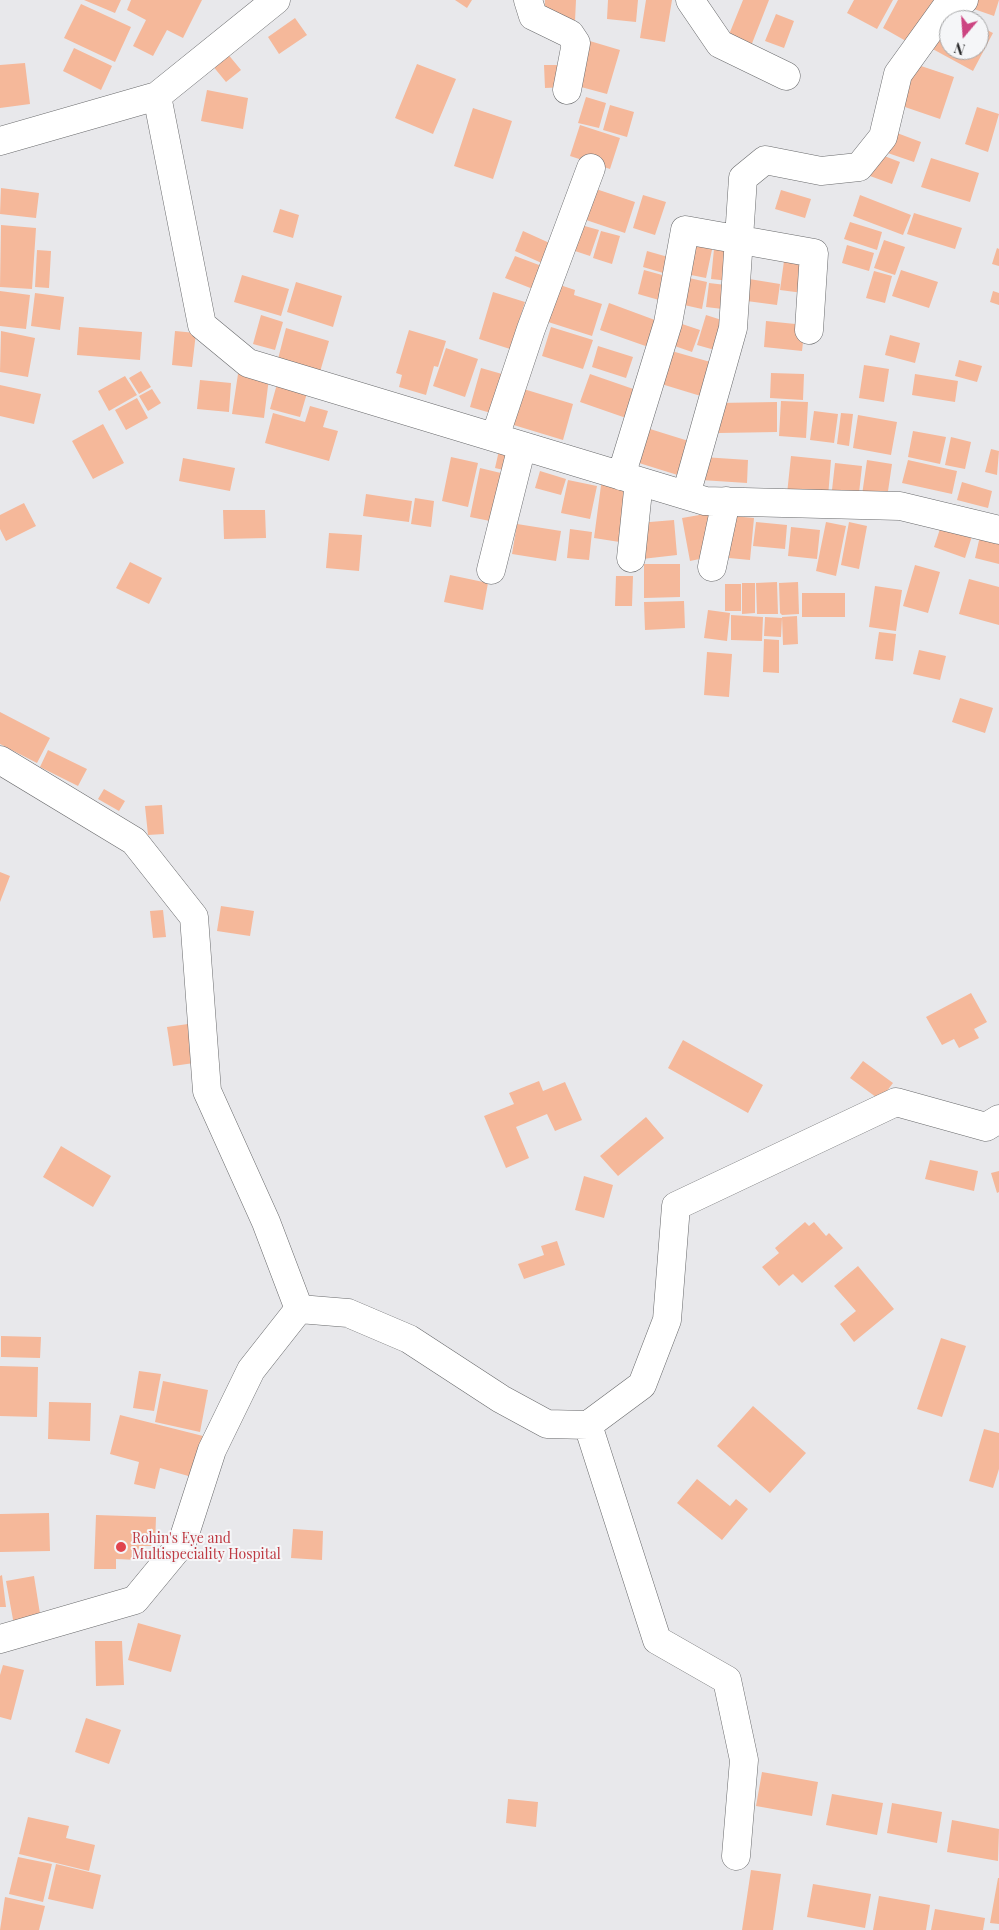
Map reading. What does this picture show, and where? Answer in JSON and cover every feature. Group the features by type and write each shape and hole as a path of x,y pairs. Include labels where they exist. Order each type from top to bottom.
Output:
{"street":[{"path":"0,141 157,96 276,0"},
{"path":"528,0 533,16 570,34 576,43 567,90"},
{"path":"690,0 720,44 786,76"},
{"path":"686,495 733,328 737,241 743,178 765,160 821,171 858,167 883,137 898,74 947,6 964,0"},
{"path":"157,96 202,325 248,363 705,501 900,506 999,530"},
{"path":"495,437 591,168"},
{"path":"631,558 630,478 668,323 685,230 814,254 809,330"},
{"path":"491,570 522,446"},
{"path":"712,567 726,501"},
{"path":"0,760 134,841 194,917 207,1091 266,1222 300,1309"},
{"path":"300,1309 348,1313 408,1339 501,1399 547,1424 588,1425 642,1385 667,1320 676,1206 896,1102 986,1127 999,1120"},
{"path":"0,1639 135,1600 182,1543 212,1450 251,1370 300,1309"},
{"path":"588,1425 657,1640 727,1680 744,1760 736,1856"}],"building":[{"path":"84,0 121,0 115,13"},
{"path":"131,0 202,0 183,38 167,30 153,56 133,46 146,20 127,10"},
{"path":"455,0 472,0 467,8"},
{"path":"545,0 576,0 575,21 544,19"},
{"path":"608,0 638,0 636,22 607,19"},
{"path":"646,0 672,0 665,42 640,38"},
{"path":"743,0 769,0 751,46 728,37"},
{"path":"854,0 893,0 877,29 847,13"},
{"path":"898,0 937,0 913,45 883,28"},
{"path":"974,0 999,0 994,16 989,14 989,10 971,8"},
{"path":"81,4 131,27 115,62 64,38"},
{"path":"776,14 794,21 784,48 765,41"},
{"path":"295,18 307,35 279,54 268,37"},
{"path":"939,28 939,52 929,47"},
{"path":"989,31 993,33 989,41"},
{"path":"583,39 620,50 607,94 570,84"},
{"path":"74,48 112,66 101,90 63,71"},
{"path":"227,53 241,70 226,82 212,65"},
{"path":"953,60 979,60 973,71"},
{"path":"25,63 30,104 0,108 0,65"},
{"path":"417,64 456,79 433,134 395,118"},
{"path":"915,64 954,77 940,119 902,106"},
{"path":"544,65 565,65 566,87 545,88"},
{"path":"207,90 248,98 243,129 201,121"},
{"path":"586,97 606,103 599,128 578,123"},
{"path":"610,105 634,112 627,137 603,130"},
{"path":"977,107 999,114 988,152 965,144"},
{"path":"473,108 512,121 493,179 454,166"},
{"path":"580,125 620,138 610,169 570,156"},
{"path":"889,130 921,142 914,162 882,151"},
{"path":"879,154 900,162 892,184 870,176"},
{"path":"931,158 979,173 970,202 921,187"},
{"path":"590,187 635,202 625,233 580,218"},
{"path":"1,188 39,193 36,218 0,214"},
{"path":"781,190 811,199 805,218 775,209"},
{"path":"643,195 666,202 655,235 633,228"},
{"path":"860,195 911,215 903,235 853,216"},
{"path":"280,209 299,215 293,238 273,232"},
{"path":"914,213 962,228 955,249 907,234"},
{"path":"850,222 882,232 877,250 844,239"},
{"path":"1,225 36,228 32,289 0,287"},
{"path":"581,225 599,230 590,256 572,250"},
{"path":"523,231 554,245 546,265 515,251"},
{"path":"601,231 620,236 612,264 593,258"},
{"path":"884,240 905,247 895,275 874,268"},
{"path":"692,241 713,245 706,278 686,274"},
{"path":"847,245 874,253 869,271 842,263"},
{"path":"997,248 999,249 999,266 992,264"},
{"path":"714,249 734,251 730,281 711,279"},
{"path":"37,250 51,251 49,288 35,287"},
{"path":"647,251 675,259 670,275 643,267"},
{"path":"515,256 547,268 538,291 505,278"},
{"path":"784,261 807,264 803,293 780,290"},
{"path":"644,270 673,278 666,302 638,294"},
{"path":"901,270 938,282 929,308 892,296"},
{"path":"874,271 892,276 885,303 866,298"},
{"path":"242,275 289,289 281,316 234,302"},
{"path":"680,276 707,282 702,309 675,303"},
{"path":"743,278 780,284 777,305 739,300"},
{"path":"296,282 342,296 333,327 287,312"},
{"path":"709,283 734,286 731,310 706,307"},
{"path":"557,284 575,290 574,295 602,304 592,336 545,321"},
{"path":"0,291 30,295 26,329 0,326"},
{"path":"993,291 999,293 999,305 990,302"},
{"path":"493,292 525,302 510,349 479,339"},
{"path":"35,293 64,297 60,330 31,326"},
{"path":"609,303 663,323 654,349 600,330"},
{"path":"261,315 283,322 275,350 253,344"},
{"path":"706,315 731,323 722,352 697,345"},
{"path":"673,321 700,330 692,352 666,343"},
{"path":"766,321 805,325 802,351 764,347"},
{"path":"79,327 142,332 140,360 77,355"},
{"path":"551,327 593,340 583,369 542,356"},
{"path":"286,328 329,341 320,372 278,359"},
{"path":"409,330 446,341 438,367 434,366 426,395 399,387 402,375 396,373"},
{"path":"1,331 35,338 28,377 0,372"},
{"path":"175,331 196,333 192,367 172,365"},
{"path":"890,335 920,343 915,363 885,355"},
{"path":"598,346 633,357 626,378 592,367"},
{"path":"446,348 478,359 465,397 433,386"},
{"path":"668,350 714,363 704,397 658,383"},
{"path":"959,360 982,366 977,382 955,376"},
{"path":"864,365 889,369 884,402 859,398"},
{"path":"481,368 509,376 498,415 470,407"},
{"path":"141,371 151,387 139,394 129,378"},
{"path":"771,373 804,374 803,400 770,398"},
{"path":"238,374 269,378 264,418 232,414"},
{"path":"590,374 642,392 626,418 580,402"},
{"path":"915,374 958,381 955,402 912,395"},
{"path":"125,376 137,395 109,411 98,391"},
{"path":"200,380 231,383 229,412 197,409"},
{"path":"277,384 307,393 300,417 270,409"},
{"path":"0,385 41,394 34,424 0,416"},
{"path":"517,387 573,404 563,440 507,423"},
{"path":"152,389 161,403 148,411 139,396"},
{"path":"137,398 148,418 126,430 115,410"},
{"path":"781,401 808,402 806,438 779,436"},
{"path":"777,402 777,432 719,433 718,403"},
{"path":"310,406 328,411 323,427 338,431 329,461 265,443 273,413 305,422"},
{"path":"814,411 838,414 834,443 810,440"},
{"path":"841,413 853,414 849,446 837,444"},
{"path":"858,415 897,422 891,455 853,448"},
{"path":"103,424 124,463 93,479 72,441"},
{"path":"650,429 695,443 684,477 639,463"},
{"path":"913,431 946,437 940,464 908,457"},
{"path":"951,437 971,442 965,469 945,465"},
{"path":"500,446 517,450 512,472 495,468"},
{"path":"991,449 999,451 997,475 985,472"},
{"path":"791,456 831,460 828,497 787,494"},
{"path":"451,457 478,463 468,507 442,501"},
{"path":"703,457 748,460 747,483 701,480"},
{"path":"183,458 235,468 230,491 179,481"},
{"path":"867,460 892,464 887,498 862,495"},
{"path":"908,460 957,471 952,494 902,483"},
{"path":"835,463 862,466 859,493 832,490"},
{"path":"480,468 505,474 495,522 470,517"},
{"path":"540,471 566,479 561,495 535,488"},
{"path":"602,478 635,483 626,543 594,538"},
{"path":"568,480 597,486 590,519 561,513"},
{"path":"962,482 992,491 988,508 957,500"},
{"path":"366,494 412,501 409,522 363,516"},
{"path":"415,498 434,501 431,527 411,524"},
{"path":"24,503 36,526 6,541 0,529 0,515"},
{"path":"223,510 265,510 266,538 224,539"},
{"path":"711,513 714,556 690,561 682,518"},
{"path":"732,516 754,518 750,560 729,558"},
{"path":"674,520 677,555 642,559 638,523"},
{"path":"943,520 974,530 965,558 934,547"},
{"path":"756,522 787,525 785,549 753,546"},
{"path":"826,522 846,526 836,576 816,571"},
{"path":"849,522 867,526 859,569 841,565"},
{"path":"517,524 561,531 556,561 512,554"},
{"path":"791,527 820,530 817,559 788,556"},
{"path":"570,529 592,532 589,560 567,558"},
{"path":"329,533 362,535 359,571 326,568"},
{"path":"980,536 999,541 999,564 975,558"},
{"path":"130,562 162,578 149,604 116,588"},
{"path":"644,564 680,564 680,597 644,598"},
{"path":"915,565 940,572 928,613 903,606"},
{"path":"450,575 488,583 483,610 444,602"},
{"path":"616,576 633,576 632,606 615,606"},
{"path":"969,579 999,587 999,625 959,614"},
{"path":"777,582 778,614 757,614 756,583"},
{"path":"798,582 799,614 782,615 780,613 779,583"},
{"path":"742,583 755,583 755,613 742,614"},
{"path":"725,584 741,584 741,611 725,611"},
{"path":"875,586 902,590 896,631 869,627"},
{"path":"802,593 845,593 845,617 802,617"},
{"path":"684,601 685,628 645,630 644,602"},
{"path":"708,610 730,613 727,641 704,638"},
{"path":"731,615 763,617 762,641 731,640"},
{"path":"797,616 798,644 783,645 782,617"},
{"path":"765,617 782,618 781,637 764,636"},
{"path":"879,632 896,634 893,661 875,659"},
{"path":"764,639 779,640 779,673 763,672"},
{"path":"919,650 946,656 940,680 913,674"},
{"path":"707,652 732,654 729,697 704,695"},
{"path":"960,698 993,708 985,733 952,722"},
{"path":"0,712 50,738 37,763 0,744"},
{"path":"48,750 87,769 78,786 40,767"},
{"path":"104,789 125,801 119,811 98,799"},
{"path":"162,805 164,834 148,835 145,806"},
{"path":"0,872 10,876 0,902"},
{"path":"221,906 254,911 250,936 217,931"},
{"path":"163,910 166,937 153,938 150,911"},
{"path":"971,993 987,1022 974,1029 979,1038 959,1048 954,1039 942,1045 926,1017"},
{"path":"188,1024 194,1063 173,1066 167,1027"},
{"path":"683,1040 763,1085 748,1113 668,1068"},
{"path":"863,1061 893,1083 880,1100 850,1078"},
{"path":"539,1081 543,1091 565,1082 582,1120 555,1131 547,1114 516,1127 529,1158 506,1168 484,1116 514,1104 509,1093"},
{"path":"646,1117 664,1138 618,1176 600,1156"},
{"path":"61,1146 111,1176 93,1207 43,1177"},
{"path":"930,1160 978,1171 974,1191 925,1179"},
{"path":"999,1171 999,1192 997,1193 991,1173"},
{"path":"584,1176 613,1185 604,1218 575,1210"},
{"path":"805,1222 809,1226 814,1222 826,1236 829,1233 843,1248 802,1283 793,1274 779,1286 762,1267 779,1253 775,1248"},
{"path":"557,1241 565,1265 524,1279 518,1264 544,1255 541,1246"},
{"path":"858,1266 894,1309 854,1342 840,1324 856,1311 834,1286"},
{"path":"1,1336 41,1337 40,1358 1,1357"},
{"path":"941,1338 966,1346 942,1417 917,1409"},
{"path":"0,1366 38,1367 37,1417 0,1416"},
{"path":"139,1371 161,1374 154,1411 133,1408"},
{"path":"163,1381 208,1390 200,1432 155,1422"},
{"path":"49,1402 91,1403 90,1441 48,1439"},
{"path":"753,1406 806,1453 770,1493 717,1446"},
{"path":"120,1415 203,1436 192,1477 160,1468 155,1489 134,1484 139,1462 110,1454"},
{"path":"984,1429 999,1433 999,1469 993,1488 969,1481"},
{"path":"697,1479 730,1506 736,1499 748,1509 722,1540 677,1503"},
{"path":"49,1513 50,1551 0,1552 0,1514"},
{"path":"96,1515 156,1517 155,1546 139,1546 138,1560 116,1559 116,1569 94,1569"},
{"path":"293,1529 323,1531 322,1560 291,1558"},
{"path":"2,1575 6,1607 0,1607 0,1576"},
{"path":"34,1576 41,1620 14,1625 6,1581"},
{"path":"138,1623 181,1635 171,1672 128,1660"},
{"path":"95,1641 122,1641 124,1685 96,1686"},
{"path":"3,1665 24,1670 11,1720 0,1717 0,1675"},
{"path":"86,1718 121,1730 109,1764 75,1752"},
{"path":"762,1772 818,1782 812,1816 756,1806"},
{"path":"832,1794 883,1803 877,1835 826,1825"},
{"path":"508,1799 538,1802 536,1827 506,1823"},
{"path":"892,1803 942,1812 937,1843 887,1833"},
{"path":"28,1817 69,1826 66,1838 95,1845 89,1871 19,1854"},
{"path":"952,1820 999,1829 998,1861 947,1852"},
{"path":"18,1857 52,1864 43,1902 9,1894"},
{"path":"56,1864 101,1875 93,1909 48,1899"},
{"path":"751,1870 781,1874 773,1930 742,1930"},
{"path":"999,1878 999,1924 990,1923"},
{"path":"813,1884 871,1894 865,1928 807,1917"},
{"path":"879,1896 930,1905 926,1930 873,1930"},
{"path":"5,1897 45,1906 39,1930 0,1930"},
{"path":"935,1909 985,1918 983,1930 931,1930"}],"place":[{"name":"Rohin's Eye and Multispeciality Hospital","path":"121,1547"}]}
